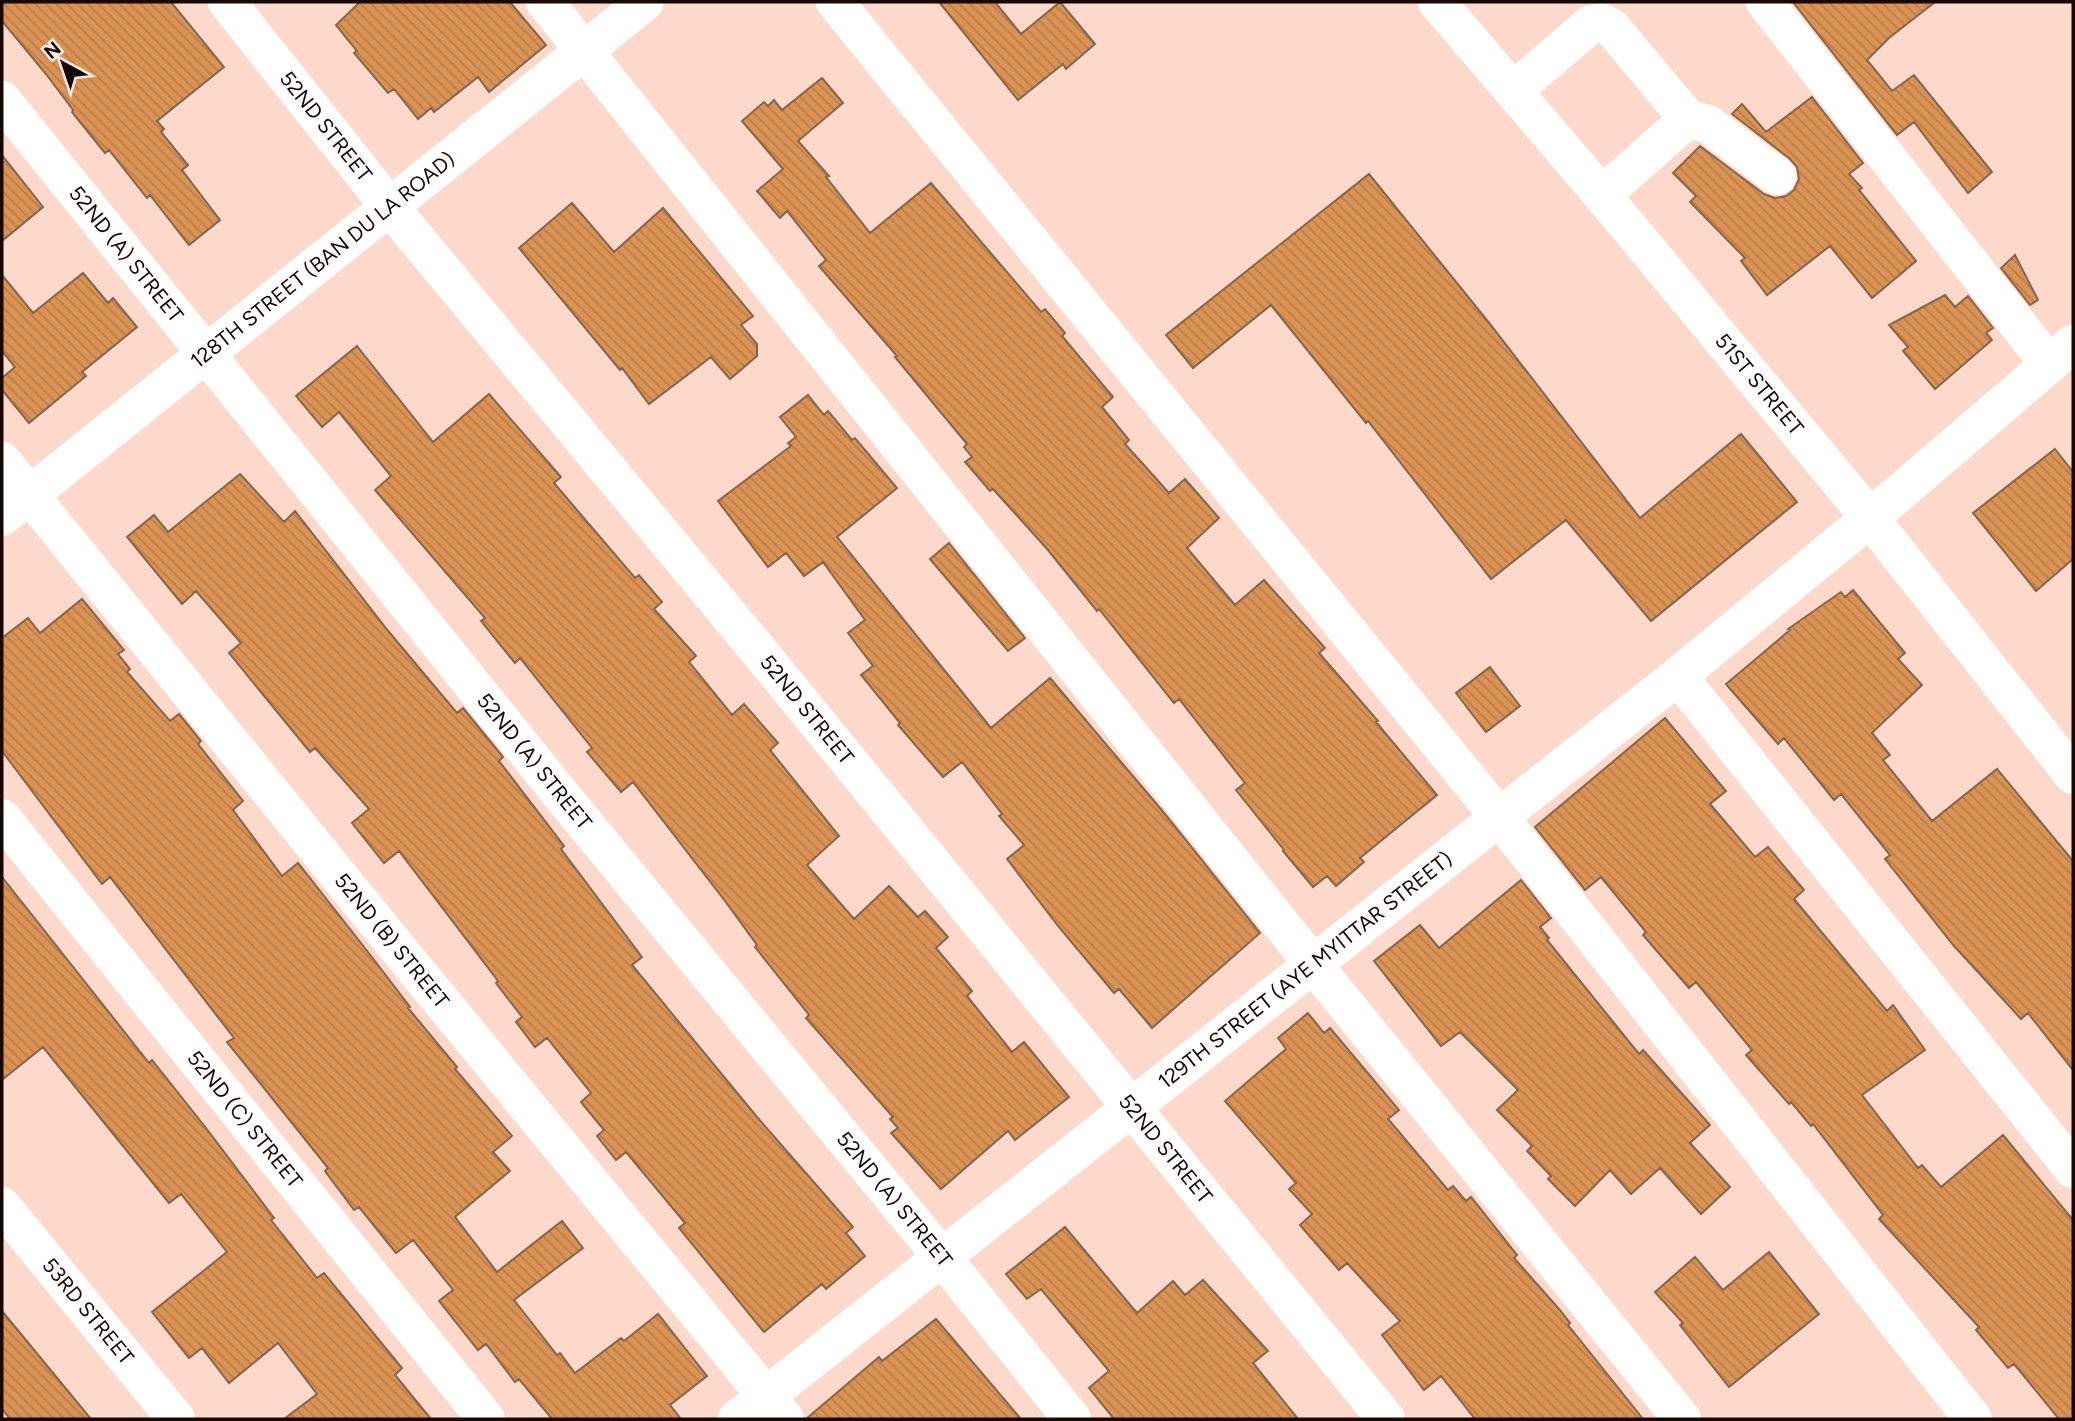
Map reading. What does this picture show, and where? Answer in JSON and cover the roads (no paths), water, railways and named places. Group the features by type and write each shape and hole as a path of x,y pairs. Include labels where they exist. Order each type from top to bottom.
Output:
{"street":[{"name":"52ND STREET","path":"227,2 389,206 758,650 1386,1419"},
{"path":"545,2 1313,964 1682,1419"},
{"name":"128TH STREET (BAN DU LA ROAD)","path":"15,506 645,2"},
{"path":"835,2 1500,818 1973,1419"},
{"name":"51ST STREET","path":"1437,2 1602,195 1870,518 2073,775"},
{"path":"1765,2 2061,354"},
{"path":"1513,91 1591,24 1602,22 1612,28 1688,119 1708,124 1777,176"},
{"name":"52ND (A) STREET","path":"2,100 566,802 942,1256 1072,1419"},
{"path":"1602,195 1688,119"},
{"name":"129TH STREET (AYE MYITTAR STREET)","path":"737,1419 776,1407 942,1256 1678,677 1870,518 2061,354"},
{"name":"52ND (B) STREET","path":"2,461 15,506 404,956 776,1407"},
{"path":"1678,677 2073,1168"},
{"name":"52ND (C) STREET","path":"2,818 486,1419"},
{"name":"53RD STREET","path":"2,1206 176,1419"}]}
